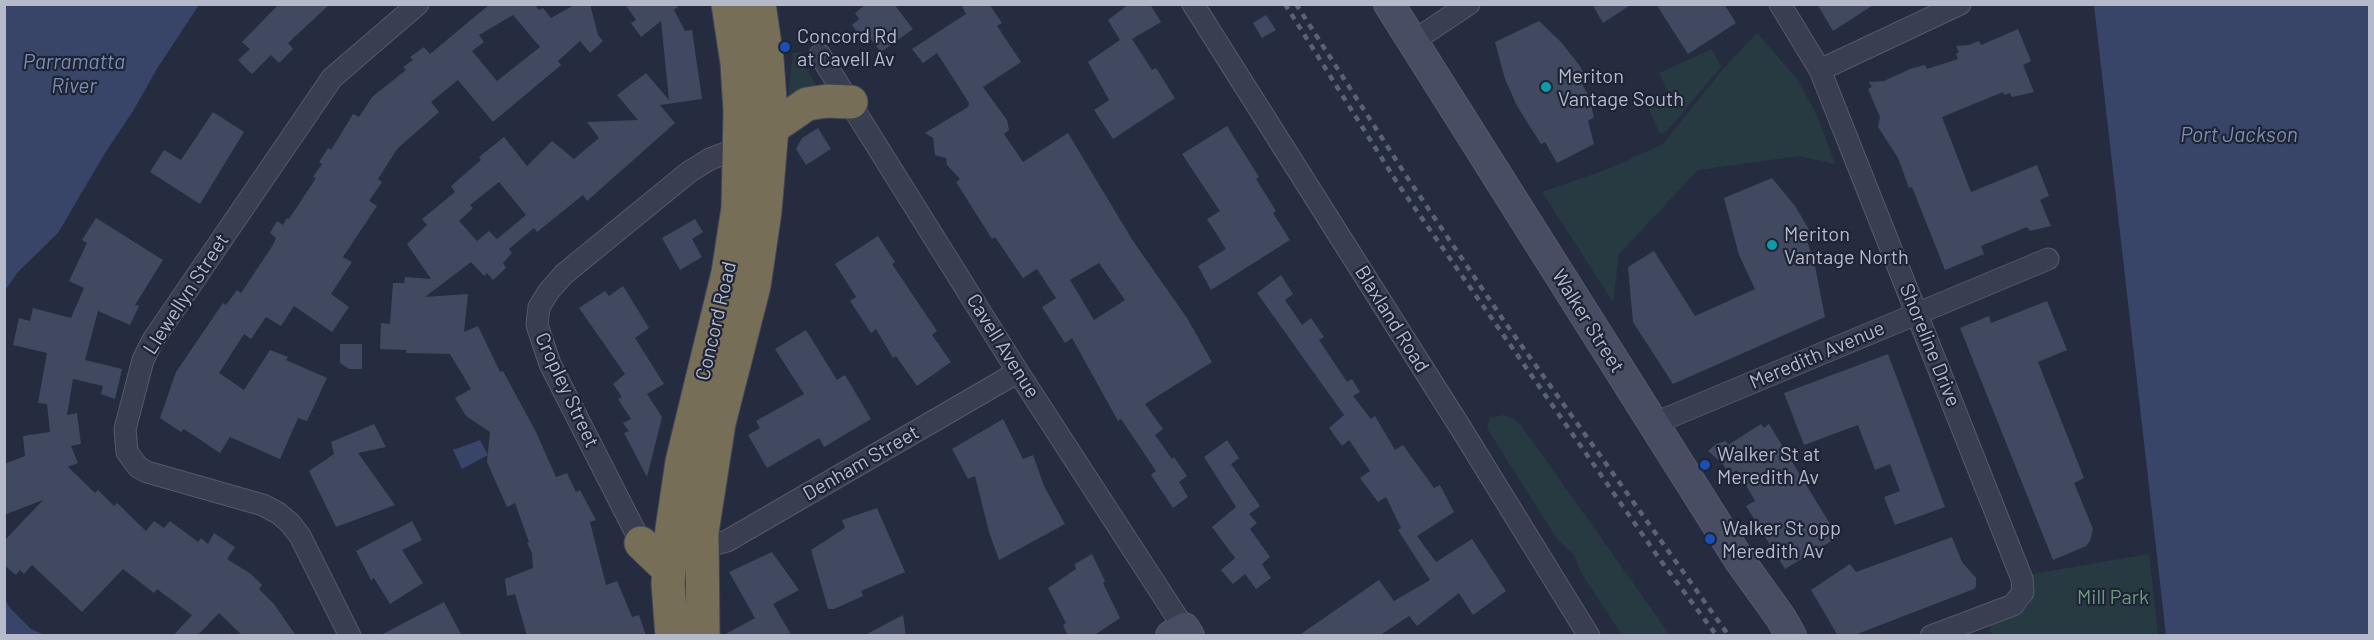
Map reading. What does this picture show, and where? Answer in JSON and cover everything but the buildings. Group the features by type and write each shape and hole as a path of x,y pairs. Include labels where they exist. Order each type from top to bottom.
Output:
{"highway":[{"name":"Concord Road","path":"672,636 669,570 672,529 682,462 734,243 738,208 741,147 737,63 728,4"},
{"name":"Concord Road","path":"703,636 702,532 719,423 754,286 765,211 772,128 767,59 759,4"},
{"path":"772,128 807,104 827,101 851,102"},
{"path":"641,543 669,570"}],"street":[{"name":"Llewellyn Street","path":"350,636 300,536 290,523 263,505 147,472 132,460 125,441 125,429 143,360 153,340 332,78 418,4"},
{"name":"Blaxland Road","path":"1193,4 1589,636"},
{"name":"Walker Street","path":"1389,4 1740,561 1781,618 1791,636"},
{"path":"1412,42 1469,4"},
{"name":"Shoreline Drive","path":"1780,4 1820,70 2019,571 2024,592 2013,605 1931,636"},
{"path":"1820,70 1960,4"},
{"name":"Cavell Avenue","path":"820,56 851,102 1181,633"},
{"name":"Cropley Street","path":"641,543 550,364 537,325 539,307 564,274 689,172 710,159 741,147"},
{"name":"Meredith Avenue","path":"1653,424 2048,260"},
{"name":"Denham Street","path":"702,548 727,541 1018,372"}],"green space":[{"path":"1757,33 1798,80 1818,118 1835,164 1799,156 1698,170 1619,254 1613,302 1542,192 1608,169 1663,144 1723,69"},
{"path":"1712,49 1721,67 1667,131 1660,134 1648,107 1669,94 1659,73"},
{"path":"802,52 802,60 819,90 787,102 793,53"},
{"path":"1503,415 1511,417 1520,424 1670,635 1622,635 1580,571 1575,556 1557,539 1487,428 1490,418"},
{"name":"Mill Park","path":"2149,554 2158,635 1992,635 1988,623 2021,612 2029,605 2034,590 2032,574"}],"water":[{"name":"Parramatta River","path":"5,4 199,5 158,67 58,233 18,272 5,290"},
{"name":"Port Jackson","path":"2094,5 2369,5 2369,635 2166,635"},
{"path":"480,440 488,455 462,469 453,450"},
{"path":"4,599 31,629 45,635 5,635"}],"railway":[{"path":"1285,4 1398,184 1661,561 1717,636"},
{"path":"1296,4 1407,177 1504,321 1729,636"}],"place":[{"name":"Concord Rd at Cavell Av","path":"785,47"},
{"name":"Meriton Vantage South","path":"1546,87"},
{"name":"Meriton Vantage North","path":"1772,245"},
{"name":"Walker St at Meredith Av","path":"1705,465"},
{"name":"Walker St opp Meredith Av","path":"1710,539"}]}
